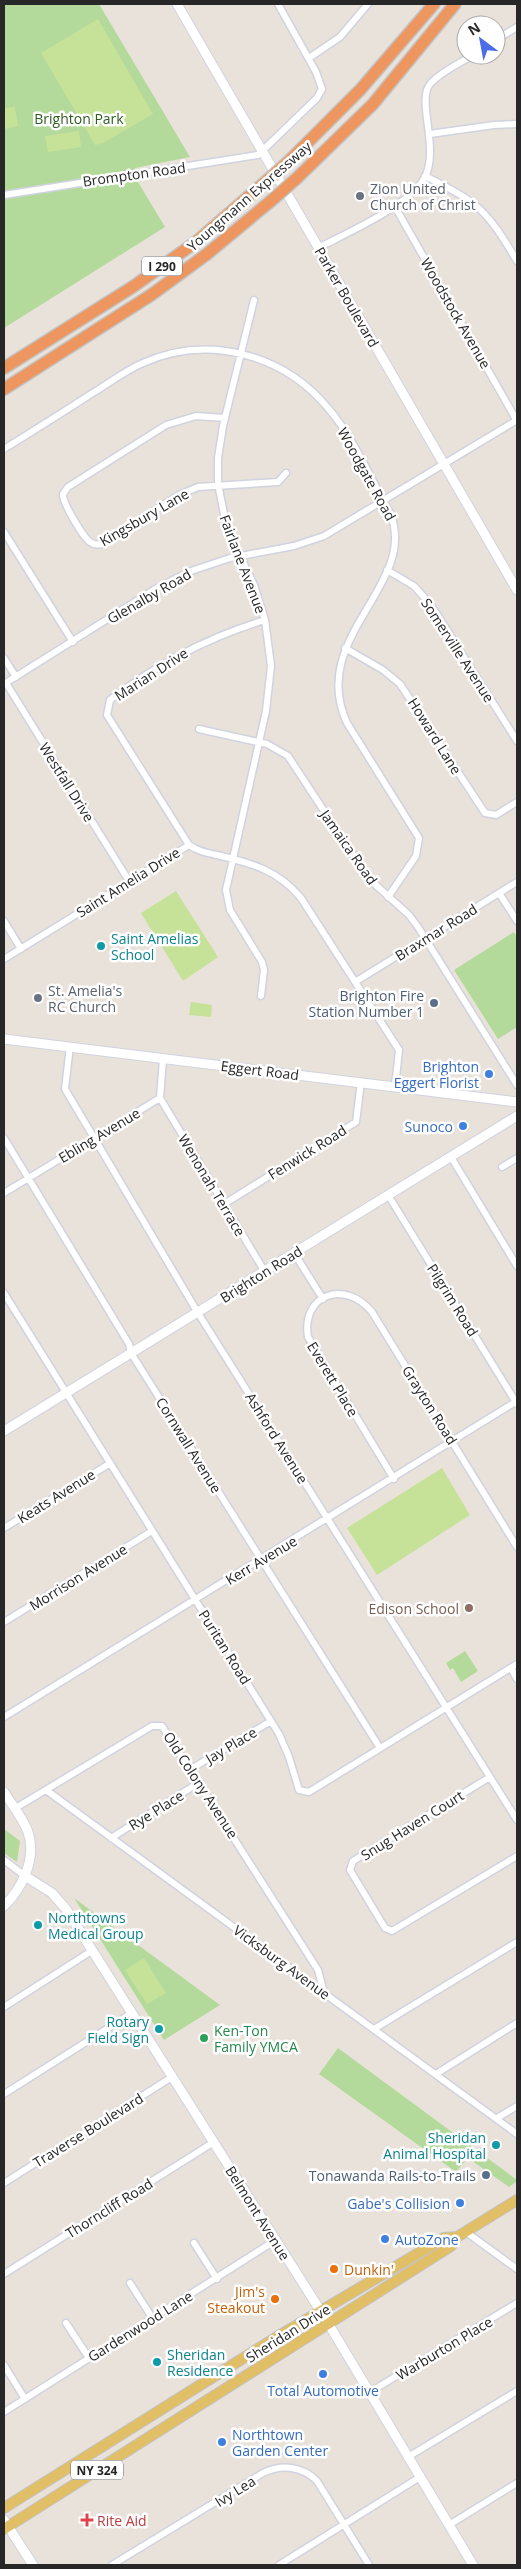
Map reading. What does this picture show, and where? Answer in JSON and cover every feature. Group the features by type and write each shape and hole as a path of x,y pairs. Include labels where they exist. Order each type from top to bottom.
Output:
{"highway":[{"name":"Youngmann Expressway","path":"4,368 134,286 196,242 288,162 360,90 434,4"},
{"name":"Youngmann Expressway","path":"4,389 151,295 207,254 272,200 373,104 455,4"}],"main road":[{"name":"Sheridan Drive","path":"4,2508 158,2411 444,2238 461,2234 517,2200"},
{"name":"Sheridan Drive","path":"5,2525 167,2426 451,2246 461,2234"},
{"path":"158,2411 167,2426"}],"street":[{"name":"Parker Boulevard","path":"177,4 263,150 443,466 517,590"},
{"path":"263,150 321,93 322,84 278,4"},
{"path":"309,58 340,36 368,4"},
{"path":"506,34 517,27"},
{"path":"318,248 412,194 425,176 432,153 425,98 427,88 434,79 457,65"},
{"path":"430,134 494,124 517,124"},
{"name":"Brompton Road","path":"4,195 226,161 258,155 263,150"},
{"path":"425,176 461,194 479,206 492,220 517,261"},
{"name":"Woodstock Avenue","path":"394,205 517,422"},
{"name":"Fairlane Avenue","path":"254,300 225,418 218,458 218,484 227,529 254,585 265,620 271,666 268,702 226,898 230,910 262,962 264,970 261,996"},
{"name":"Woodgate Road","path":"4,449 142,363 183,351 215,350 241,353 267,362 286,371 320,399 336,418 384,502 393,520 397,538 394,553 387,570 345,648 337,684 342,713 419,838 416,856 388,897"},
{"name":"Kingsbury Lane","path":"225,418 196,416 166,425 68,487 63,498 87,540 98,545 188,491 218,484 278,482 286,473"},
{"name":"Glenalby Road","path":"5,684 174,579 208,565 239,556 309,542 338,529 517,422"},
{"path":"4,532 73,642"},
{"name":"Somerville Avenue","path":"387,570 414,586 431,606 517,741"},
{"name":"Marian Drive","path":"189,845 108,718 108,704 114,697 191,648 213,638 265,620"},
{"name":"Howard Lane","path":"345,648 383,670 400,684 484,813 496,815 517,802"},
{"path":"4,658 16,677"},
{"name":"Westfall Drive","path":"5,684 129,881"},
{"name":"Jamaica Road","path":"199,728 275,747 293,763 368,878 409,915 517,1085"},
{"name":"Saint Amelia Drive","path":"4,959 189,845 198,850 271,871 294,889 398,1050 395,1087"},
{"name":"Braxmar Road","path":"355,982 517,882"},
{"path":"499,893 517,921"},
{"path":"4,921 21,949"},
{"name":"Eggert Road","path":"4,1039 517,1102"},
{"name":"Ashford Avenue","path":"70,1046 65,1089 198,1312 517,1820"},
{"path":"160,1098 164,1059"},
{"name":"Fenwick Road","path":"224,1204 356,1122 361,1082"},
{"name":"Ebling Avenue","path":"4,1193 160,1098"},
{"name":"Wenonah Terrace","path":"160,1098 265,1272"},
{"name":"Brighton Road","path":"4,1431 517,1117"},
{"name":"Cornwall Avenue","path":"4,1138 129,1344 131,1353 380,1748"},
{"path":"451,1157 517,1266"},
{"path":"502,1167 517,1158"},
{"name":"Pilgrim Road","path":"388,1195 517,1403"},
{"path":"294,1253 323,1299"},
{"name":"Puritan Road","path":"4,1293 65,1394 271,1721 286,1748 296,1787 301,1792 309,1792 517,1664"},
{"name":"Grayton Road","path":"323,1299 344,1293 354,1296 366,1305 517,1547"},
{"name":"Everett Place","path":"323,1299 315,1306 308,1317 307,1330 310,1342 394,1479"},
{"name":"Kerr Avenue","path":"4,1717 517,1403"},
{"name":"Keats Avenue","path":"4,1528 109,1464"},
{"name":"Morrison Avenue","path":"4,1622 152,1531"},
{"path":"511,1668 517,1679"},
{"name":"Jay Place","path":"191,1769 271,1721"},
{"name":"Old Colony Avenue","path":"14,1809 155,1725 165,1728 318,1970 324,1993"},
{"name":"Snug Haven Court","path":"490,1777 352,1861 350,1870 385,1928 392,1931 517,1856"},
{"name":"Rye Place","path":"111,1838 200,1782"},
{"name":"Vicksburg Avenue","path":"46,1790 517,2134"},
{"path":"4,1792 26,1827 30,1839 25,1876 4,1906"},
{"path":"4,1860 25,1876"},
{"name":"Belmont Avenue","path":"25,1876 57,1898 93,1950 321,2312 473,2565"},
{"path":"374,2029 517,1942"},
{"path":"4,2007 93,1950"},
{"path":"4,2094 132,2013"},
{"path":"436,2074 517,2024"},
{"name":"Traverse Boulevard","path":"4,2183 172,2077"},
{"path":"497,2118 517,2106"},
{"name":"Thorncliff Road","path":"4,2274 214,2142"},
{"path":"461,2234 517,2269"},
{"name":"Gardenwood Lane","path":"4,2412 276,2240"},
{"path":"194,2243 217,2278"},
{"path":"130,2283 153,2319"},
{"name":"Warburton Place","path":"370,2392 517,2303"},
{"path":"66,2323 89,2358"},
{"path":"4,2365 25,2399"},
{"path":"408,2457 517,2390"},
{"name":"Ivy Lea","path":"112,2565 263,2473 278,2468 293,2468 312,2476 369,2565"},
{"path":"279,2565 420,2477"},
{"path":"449,2525 517,2483"},
{"path":"5,2525 33,2565"}],"green space":[{"name":"Brighton Park","path":"4,4 99,4 190,157 135,168 138,182 165,227 4,328"},
{"path":"98,19 153,114 103,143 95,145 41,53"},
{"path":"15,107 18,126 4,129 4,108"},
{"path":"79,131 81,147 48,152 45,136"},
{"path":"176,891 218,957 183,981 141,913"},
{"path":"514,932 517,937 517,1027 498,1039 454,970"},
{"path":"191,1002 212,1005 211,1017 189,1015"},
{"path":"442,1468 470,1515 377,1575 347,1528"},
{"path":"465,1651 478,1671 461,1682 453,1668 450,1670 446,1663"},
{"path":"4,1829 20,1841 17,1862 4,1853"},
{"path":"74,1898 220,2005 164,2040"},
{"path":"144,1958 166,1993 147,2004 125,1970"},
{"path":"338,2048 517,2181 509,2187 468,2158 456,2172 319,2074"}],"place":[{"name":"Zion United Church of Christ","path":"360,196"},
{"name":"Saint Amelias School","path":"101,946"},
{"name":"St. Amelia's RC Church","path":"38,998"},
{"name":"Brighton Fire Station Number 1","path":"434,1003"},
{"name":"Brighton Eggert Florist","path":"489,1074"},
{"name":"Sunoco","path":"463,1126"},
{"name":"Edison School","path":"469,1608"},
{"name":"Northtowns Medical Group","path":"38,1925"},
{"name":"Rotary Field Sign","path":"159,2029"},
{"name":"Ken-Ton Family YMCA","path":"204,2038"},
{"name":"Sheridan Animal Hospital","path":"496,2145"},
{"name":"Tonawanda Rails-to-Trails","path":"486,2175"},
{"name":"Gabe's Collision","path":"460,2203"},
{"name":"AutoZone","path":"385,2239"},
{"name":"Dunkin'","path":"334,2269"},
{"name":"Jim's Steakout","path":"275,2299"},
{"name":"Sheridan Residence","path":"157,2362"},
{"name":"Total Automotive","path":"323,2374"},
{"name":"Northtown Garden Center","path":"222,2442"},
{"name":"Rite Aid","path":"87,2520"}]}
